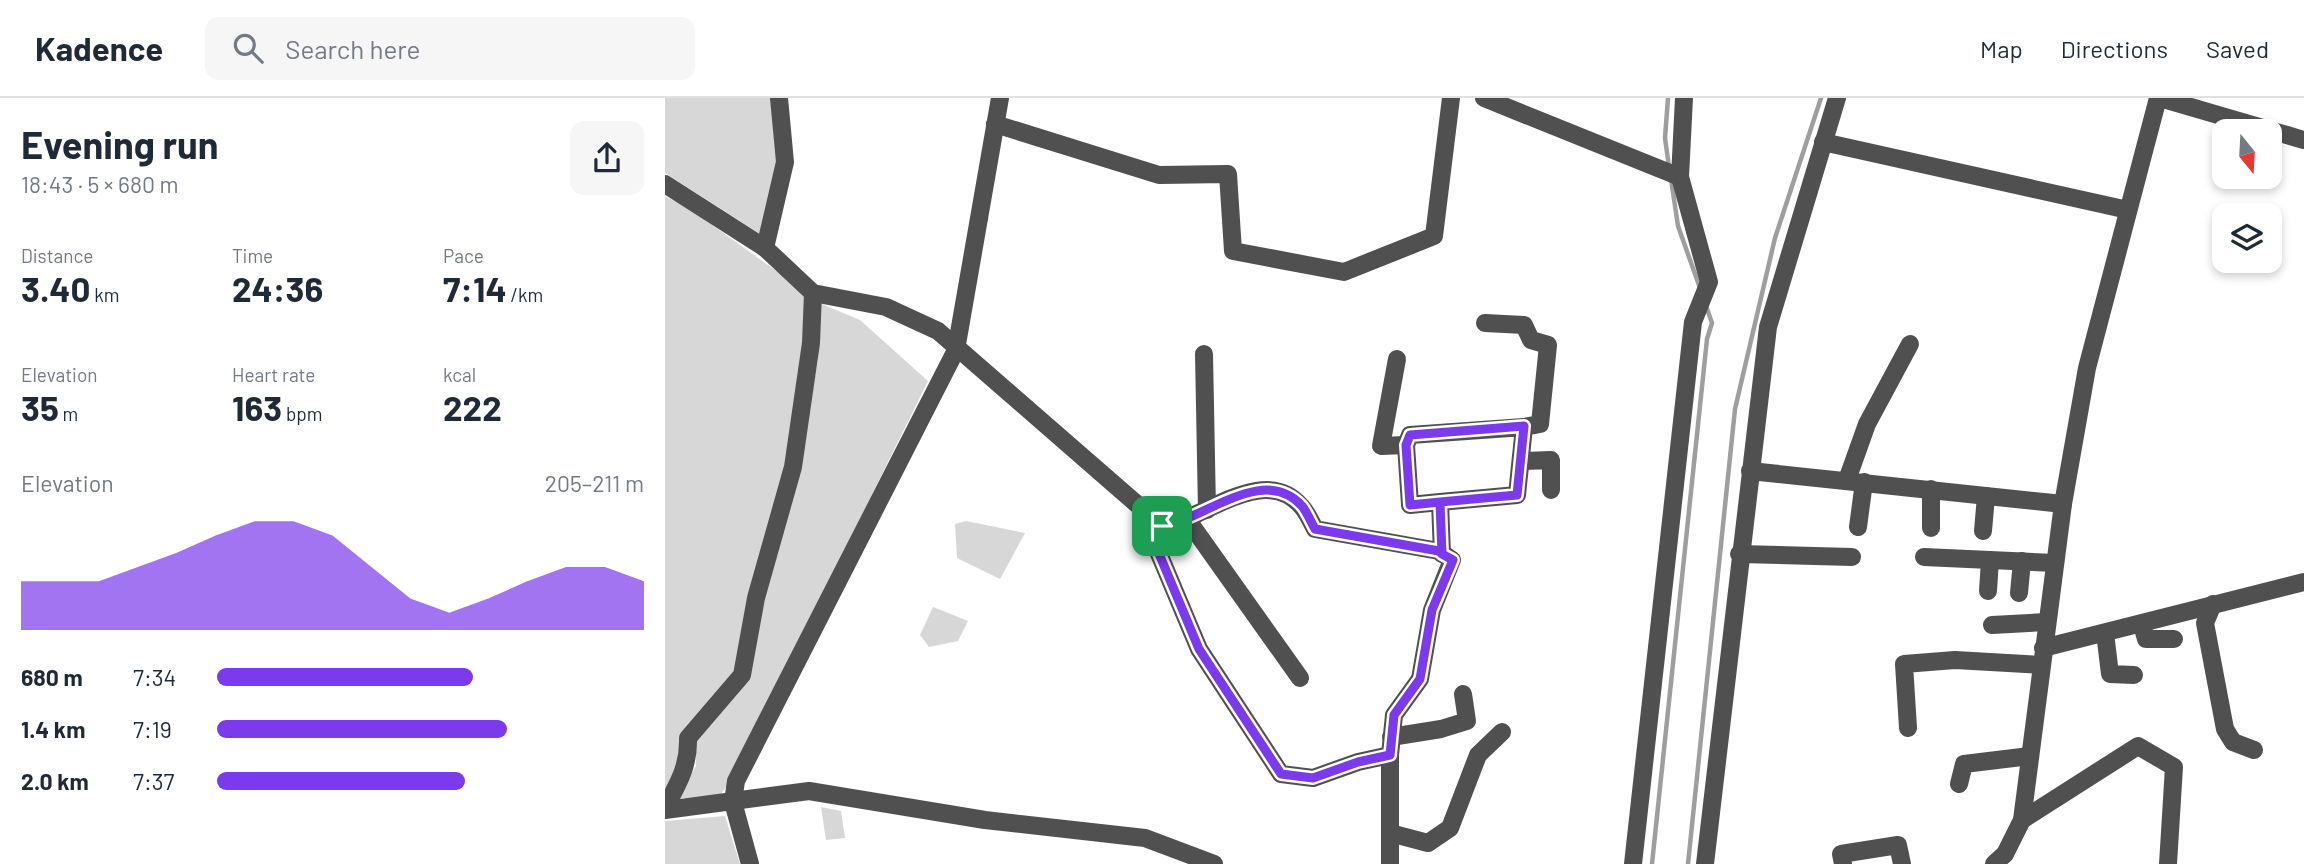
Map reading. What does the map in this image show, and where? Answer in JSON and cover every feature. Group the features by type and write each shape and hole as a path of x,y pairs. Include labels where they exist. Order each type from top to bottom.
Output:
{"street":[{"path":"765,248 785,162 779,98"},
{"path":"750,864 733,802 736,781 956,350 1000,98"},
{"path":"995,124 1159,175 1228,174 1233,251 1344,272 1434,236 1451,98"},
{"path":"1485,98 1679,177"},
{"path":"1633,864 1693,323 1709,282 1679,177 1684,98"},
{"path":"1705,864 1739,554 1768,327 1837,98"},
{"path":"1994,864 2005,854 2022,820 2046,622 2087,368 2159,98 2304,140"},
{"path":"1823,142 2129,210"},
{"path":"665,184 765,248 813,293 886,307 938,331 956,350 1162,526"},
{"path":"665,809 689,757 688,738 742,675 756,598 793,467 811,343 813,293"},
{"path":"1485,323 1524,325 1531,340 1548,345 1540,424 1410,435 1406,445 1410,505 1517,495 1524,426"},
{"path":"1858,527 1856,481 1867,424 1910,344"},
{"path":"1204,354 1207,510"},
{"path":"1397,359 1381,446 1406,445"},
{"path":"1521,461 1551,460 1551,490"},
{"path":"1751,471 2063,504"},
{"path":"1931,489 1931,528"},
{"path":"1162,526 1187,519 1255,490 1275,490 1301,505 1315,529 1439,551 1453,560 1432,610 1420,679 1394,715 1391,746 1390,864"},
{"path":"1983,531 1986,496"},
{"path":"1440,502 1442,554"},
{"path":"1187,519 1300,678"},
{"path":"1162,526 1157,549 1199,649 1281,774 1313,778 1358,762 1391,746 1467,721 1463,694"},
{"path":"1739,554 1852,557"},
{"path":"1924,557 2055,563"},
{"path":"1988,591 1990,560"},
{"path":"2019,593 2022,561"},
{"path":"1908,728 1904,664 2042,657 2105,633 2304,582"},
{"path":"2213,604 2205,623 2225,729 2233,742 2254,750"},
{"path":"1992,625 2046,622"},
{"path":"2142,625 2146,639 2174,639"},
{"path":"2105,633 2110,674 2134,676"},
{"path":"1390,833 1429,843 1450,828 1478,755 1502,732"},
{"path":"2022,820 2138,746 2174,767 2168,864"},
{"path":"1959,784 1964,764 2029,756"},
{"path":"665,809 809,791 985,820 1145,838 1214,864"},
{"path":"1843,864 1841,854 1898,845 1902,864"}],"shaded area":[{"path":"665,98 771,98 779,161 765,237 665,173"},
{"path":"665,196 690,209 804,291 808,316 790,462 737,672 665,796"},
{"path":"817,302 860,320 928,381 730,782 720,795 676,799 696,766 695,743 740,689 797,483 818,359"},
{"path":"966,521 1025,533 1000,579 957,558 955,524"},
{"path":"933,607 968,621 958,641 929,647 920,635"},
{"path":"821,807 841,811 845,838 826,840"},
{"path":"725,816 740,864 665,864 665,821"}],"waterway":[{"path":"1668,98 1665,138 1669,167"},
{"path":"1688,864 1735,409 1775,238 1821,98"},
{"path":"1671,179 1678,226 1700,288"},
{"path":"1652,864 1707,339 1712,323 1706,306"}],"route":[{"path":"1162,526 1157,549 1199,649 1281,774 1313,778 1358,762 1390,755 1394,715 1420,679 1432,610 1453,560 1442,554 1440,502 1410,505 1406,445 1410,435 1524,426 1517,495 1440,502 1442,554 1439,551 1374,538 1315,529 1301,505 1275,490 1267,489 1255,490 1177,524 1162,526"}]}
